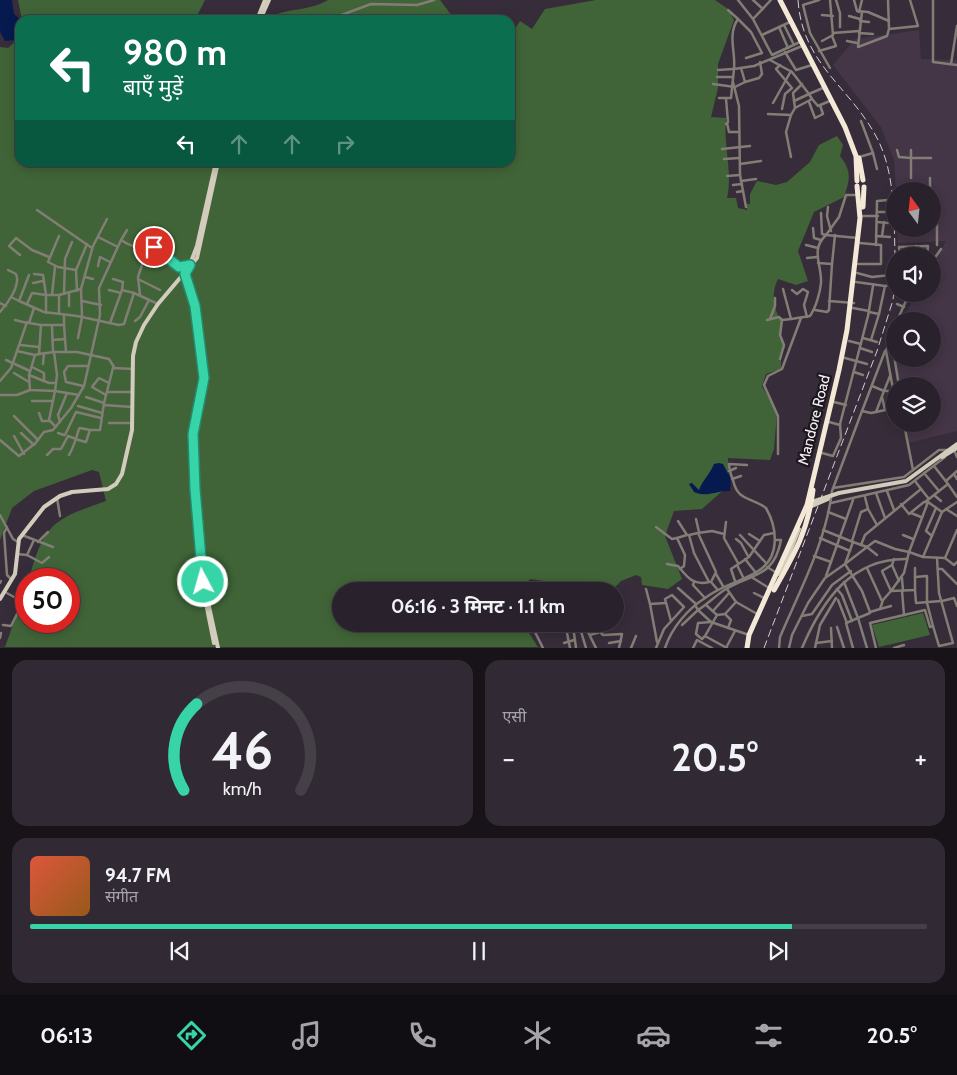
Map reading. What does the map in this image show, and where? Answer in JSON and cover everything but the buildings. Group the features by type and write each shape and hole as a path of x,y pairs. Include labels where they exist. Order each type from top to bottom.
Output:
{"highway":[{"name":"Mandore Road","path":"782,0 801,44 832,100 853,146 859,182"},
{"name":"Mandore Road","path":"747,647 781,574 791,542 810,494 845,347 858,264 859,156 848,125 782,0"},
{"name":"Mandore Road","path":"747,647 749,635 771,589 790,564 812,507 814,486 848,341 865,183 859,182"}],"main road":[{"path":"261,15 267,0"},
{"path":"0,599 13,579 18,542 44,507 57,498 72,492 104,490 116,484 125,466 133,423 132,369 134,350 139,333 158,304 197,258 216,167"},
{"path":"185,274 195,306 204,372 203,387 193,429 194,473 205,603 216,648"},
{"path":"781,574 808,507 813,501 854,490 898,484 912,477 956,447"}],"street":[{"path":"341,15 371,4 418,5 434,0"},
{"path":"738,0 753,19 772,55 794,45 801,44"},
{"path":"753,0 763,9"},
{"path":"802,0 810,33 830,68"},
{"path":"803,5 819,0"},
{"path":"820,51 836,46 832,35 830,0"},
{"path":"836,0 840,13 840,27"},
{"path":"854,0 860,12 889,20"},
{"path":"862,0 858,48 888,36 888,0"},
{"path":"889,29 918,26 910,0"},
{"path":"933,0 932,61 957,64"},
{"path":"753,19 768,1"},
{"path":"728,10 750,32 768,60 791,71 818,106 832,100"},
{"path":"822,15 832,16"},
{"path":"849,16 870,22"},
{"path":"718,98 731,98 734,69 733,26 738,19"},
{"path":"762,35 791,22"},
{"path":"784,25 794,45"},
{"path":"951,64 957,26"},
{"path":"778,27 788,48"},
{"path":"822,41 832,35 859,32 872,34"},
{"path":"847,41 857,43"},
{"path":"718,70 741,68 768,60 801,44"},
{"path":"786,52 796,70 812,65"},
{"path":"746,58 762,53"},
{"path":"713,84 733,85 759,78 762,74 760,62"},
{"path":"780,65 776,69 792,88 785,94 782,108"},
{"path":"741,68 745,82"},
{"path":"773,103 791,71"},
{"path":"717,77 733,77"},
{"path":"791,157 786,132 795,108 794,93 802,84"},
{"path":"733,85 739,106 740,175 746,207"},
{"path":"794,101 825,88"},
{"path":"789,91 794,93"},
{"path":"726,99 728,132 738,132"},
{"path":"795,108 812,100"},
{"path":"809,102 815,118 823,114 820,105"},
{"path":"768,114 791,116"},
{"path":"861,120 877,168"},
{"path":"722,149 750,146"},
{"path":"897,150 899,158 931,158"},
{"path":"911,178 912,150"},
{"path":"859,156 873,153"},
{"path":"724,159 739,158"},
{"path":"740,164 761,160"},
{"path":"727,176 740,175"},
{"path":"733,185 756,179"},
{"path":"737,192 743,191"},
{"path":"776,298 775,306 768,320 779,317 782,320 810,316 814,310 821,281 817,257 821,240 831,231 842,210 846,194 859,195"},
{"path":"876,245 877,201 886,200"},
{"path":"828,207 827,216 831,231"},
{"path":"37,210 92,248"},
{"path":"822,212 822,233 859,240 882,247 882,264 858,264"},
{"path":"878,212 886,212"},
{"path":"862,216 878,216"},
{"path":"78,338 82,317 81,289 92,248 107,219"},
{"path":"877,222 884,222 882,236"},
{"path":"813,228 814,238 821,240"},
{"path":"0,440 17,456 24,454 44,432 51,432 56,427 80,395 84,386 87,366 99,320 101,305 99,288 127,230"},
{"path":"814,310 827,312 835,235"},
{"path":"59,236 49,257 49,263 63,269 76,270"},
{"path":"876,236 886,236"},
{"path":"98,237 118,247"},
{"path":"20,255 9,246 16,238 32,250 49,257"},
{"path":"937,238 937,245"},
{"path":"121,240 131,246 144,249 156,247 161,255 179,267 189,267"},
{"path":"64,294 63,269 66,253 72,242"},
{"path":"76,291 76,270 87,244"},
{"path":"806,245 818,248"},
{"path":"899,247 928,247"},
{"path":"806,258 817,257"},
{"path":"98,266 100,258 110,262"},
{"path":"818,263 832,264"},
{"path":"140,295 138,279 142,265"},
{"path":"52,295 55,266"},
{"path":"0,312 11,297 18,276 8,270"},
{"path":"857,272 872,277 886,276"},
{"path":"34,274 42,274 46,295 46,313"},
{"path":"19,301 29,275"},
{"path":"84,277 94,279"},
{"path":"110,323 123,282 113,279"},
{"path":"138,279 160,290"},
{"path":"33,283 44,281"},
{"path":"856,282 873,286 884,286 880,314 871,340"},
{"path":"822,453 833,456 841,438 840,425 863,338 873,286"},
{"path":"27,304 32,293 59,295 81,289"},
{"path":"783,289 791,319"},
{"path":"792,290 797,294 803,289 808,292 804,305 807,317"},
{"path":"109,290 134,293 158,304"},
{"path":"69,293 69,306"},
{"path":"11,297 46,313 64,314 119,325 124,324 134,293"},
{"path":"59,295 59,314"},
{"path":"135,321 150,300"},
{"path":"82,301 101,305"},
{"path":"829,301 852,304 869,312 880,314"},
{"path":"902,312 906,302"},
{"path":"0,303 6,306"},
{"path":"896,304 904,307"},
{"path":"0,380 13,363 34,308"},
{"path":"64,314 66,352"},
{"path":"778,454 778,416 764,384 768,376 782,368 801,318"},
{"path":"15,320 42,325 64,325"},
{"path":"780,359 784,345 780,335 782,320"},
{"path":"30,390 29,375 39,348 42,325"},
{"path":"50,421 57,383 52,326"},
{"path":"863,338 877,342"},
{"path":"52,340 65,339"},
{"path":"848,341 861,344"},
{"path":"20,344 39,348"},
{"path":"860,348 872,352"},
{"path":"17,351 37,355 53,352 90,354 109,359 114,367 106,393 100,430 80,428 69,455"},
{"path":"780,648 780,637 823,530 831,503 833,488 886,351"},
{"path":"43,364 44,353"},
{"path":"845,358 867,364"},
{"path":"6,360 30,371"},
{"path":"64,372 69,366 87,366"},
{"path":"31,367 44,373 44,380"},
{"path":"114,367 132,369"},
{"path":"876,412 890,375 889,367"},
{"path":"56,369 64,372"},
{"path":"64,372 66,382 84,386"},
{"path":"854,372 863,375"},
{"path":"14,373 29,382"},
{"path":"29,375 57,383"},
{"path":"109,383 99,378 92,388 106,393 132,392"},
{"path":"872,386 884,391"},
{"path":"0,395 17,395 30,390 80,395"},
{"path":"60,422 58,415 68,393"},
{"path":"862,410 876,412 885,410 882,396"},
{"path":"86,397 104,404 133,408"},
{"path":"32,401 53,401"},
{"path":"834,402 846,405"},
{"path":"78,406 102,413"},
{"path":"47,455 53,449 61,449 76,412 101,418"},
{"path":"39,413 42,421 50,421 56,427"},
{"path":"14,416 38,440"},
{"path":"829,422 840,425"},
{"path":"109,423 133,423"},
{"path":"58,433 86,442 90,430"},
{"path":"906,432 913,470"},
{"path":"21,433 34,445"},
{"path":"14,436 24,454"},
{"path":"956,447 957,457"},
{"path":"833,488 904,477 939,450 948,452"},
{"path":"831,503 853,500 900,488 934,466 948,452"},
{"path":"682,624 735,580 756,573 766,563 774,549 774,533 766,508 736,492 729,471 730,464 747,465"},
{"path":"934,466 956,494"},
{"path":"729,471 736,468"},
{"path":"911,513 939,491 957,471"},
{"path":"924,473 939,491"},
{"path":"954,474 957,479"},
{"path":"732,479 741,476"},
{"path":"915,480 928,501 942,512"},
{"path":"878,481 878,493 885,518"},
{"path":"861,545 865,535 921,489"},
{"path":"887,491 894,510"},
{"path":"934,495 941,502"},
{"path":"865,497 868,509 877,525"},
{"path":"57,498 60,516"},
{"path":"789,648 792,635 825,578 853,500"},
{"path":"904,615 902,577 913,539 928,501"},
{"path":"923,557 942,512 957,502"},
{"path":"901,504 909,514 922,517"},
{"path":"932,536 926,531 936,508"},
{"path":"845,564 861,512 868,509"},
{"path":"946,509 957,516"},
{"path":"828,512 846,519"},
{"path":"0,515 14,539 18,542"},
{"path":"696,519 699,533 716,574 736,602 758,615"},
{"path":"678,521 688,535 694,553 710,582 718,589"},
{"path":"726,522 724,534 743,577"},
{"path":"7,527 4,532 7,575 13,579"},
{"path":"656,527 672,539 699,533 712,532 724,534"},
{"path":"823,530 867,547 877,555"},
{"path":"38,542 48,532"},
{"path":"735,580 730,571 749,557 764,535 774,533"},
{"path":"945,558 957,533"},
{"path":"749,534 760,541"},
{"path":"903,534 913,539"},
{"path":"22,535 53,547"},
{"path":"740,536 753,552 766,563"},
{"path":"677,538 685,555 684,566 680,569"},
{"path":"820,538 850,551"},
{"path":"27,555 34,540"},
{"path":"736,540 741,543 749,557"},
{"path":"775,540 791,542"},
{"path":"665,648 673,631 695,604 718,589 753,578 767,567 777,553 781,540"},
{"path":"825,578 875,541 923,557 945,558 955,564 957,568"},
{"path":"17,554 27,555 42,563 49,557"},
{"path":"814,556 831,562"},
{"path":"937,558 941,601 954,642 952,648"},
{"path":"745,559 756,573"},
{"path":"802,648 813,622 844,582 867,568 888,559 907,559"},
{"path":"894,559 892,565 899,581"},
{"path":"667,564 678,566 694,582 710,582"},
{"path":"845,564 851,572 870,612"},
{"path":"891,591 882,570 892,565"},
{"path":"767,567 781,574"},
{"path":"867,568 882,601"},
{"path":"915,568 916,604 955,597 957,606"},
{"path":"938,568 957,584"},
{"path":"802,616 812,614 832,585 851,572"},
{"path":"710,582 716,574"},
{"path":"915,577 927,576 928,603 939,646"},
{"path":"880,609 882,601 902,577"},
{"path":"753,578 771,589"},
{"path":"694,582 694,586 705,598"},
{"path":"844,582 867,648"},
{"path":"678,588 711,622 749,635"},
{"path":"837,589 842,595 852,621"},
{"path":"646,590 658,643"},
{"path":"891,591 915,590"},
{"path":"3,625 11,626 23,602 5,592"},
{"path":"713,610 729,593"},
{"path":"754,593 766,599"},
{"path":"671,620 665,599 672,595 688,612"},
{"path":"814,648 820,625 837,599 847,623 854,648"},
{"path":"711,622 698,623 696,634 702,639 717,615 725,614 736,602"},
{"path":"650,604 666,603"},
{"path":"706,605 717,615"},
{"path":"847,623 870,612 891,606"},
{"path":"656,648 671,620 684,607"},
{"path":"876,648 870,624 925,610 930,627 933,626"},
{"path":"725,614 731,620 728,628"},
{"path":"813,622 820,625"},
{"path":"837,627 844,648"},
{"path":"831,628 832,648"},
{"path":"705,636 727,647 735,631"},
{"path":"535,632 543,648"},
{"path":"568,632 570,648"},
{"path":"574,632 576,648"},
{"path":"581,632 586,648"},
{"path":"588,632 596,648"},
{"path":"590,635 602,632 605,635 621,633 623,636 619,648"},
{"path":"864,635 872,632"},
{"path":"0,638 1,633"},
{"path":"631,648 636,636"},
{"path":"564,643 575,640"},
{"path":"693,648 697,640 712,648 717,642"},
{"path":"609,643 622,641"},
{"path":"816,643 832,641"},
{"path":"934,648 954,642"},
{"path":"894,648 904,644"}],"shaded area":[{"path":"0,0 12,0 15,15 15,40 5,41 0,32"},
{"path":"919,30 921,59 957,60 957,431 908,443 907,432 941,432 941,377 899,377 897,367 941,367 941,312 906,312 912,302 941,302 941,250 946,241 898,243 898,238 941,238 941,182 895,182 894,160 881,127 833,65 855,39"},
{"path":"714,464 723,464 731,479 730,491 708,494 694,492 689,484 692,483 699,490"}],"green space":[{"path":"18,0 205,0 198,15 21,15"},
{"path":"328,0 440,0 451,15 276,15 321,4"},
{"path":"596,0 715,0 728,9 734,20 718,64 718,88 711,117 726,118 729,178 727,198 736,198 738,208 747,210 747,204 750,204 750,194 757,181 776,185 787,182 810,162 819,145 837,136 843,145 840,156 847,166 849,176 844,197 814,212 798,251 808,281 796,285 778,279 774,290 775,307 782,321 781,337 785,347 781,355 781,369 766,374 762,386 777,413 774,449 770,460 728,458 728,486 702,509 674,511 665,536 682,579 668,589 642,585 641,577 636,575 620,582 552,582 530,579 527,582 332,582 332,632 528,632 538,647 5,647 15,619 15,633 80,633 80,568 32,568 46,534 54,526 74,513 106,501 99,472 92,470 34,491 12,508 0,540 0,47 8,48 15,42 15,167 515,167 515,29 520,21 532,29 545,9"},
{"path":"923,613 930,635 879,647 872,625"}],"railway":[{"path":"798,0 802,23 818,59 867,122 884,153 891,182 895,247"},
{"path":"764,648 877,351 892,302"}],"route":[{"path":"154,247 157,248 161,255 181,268 190,265 185,274 195,306 204,378 193,434 197,519 203,582"}]}
